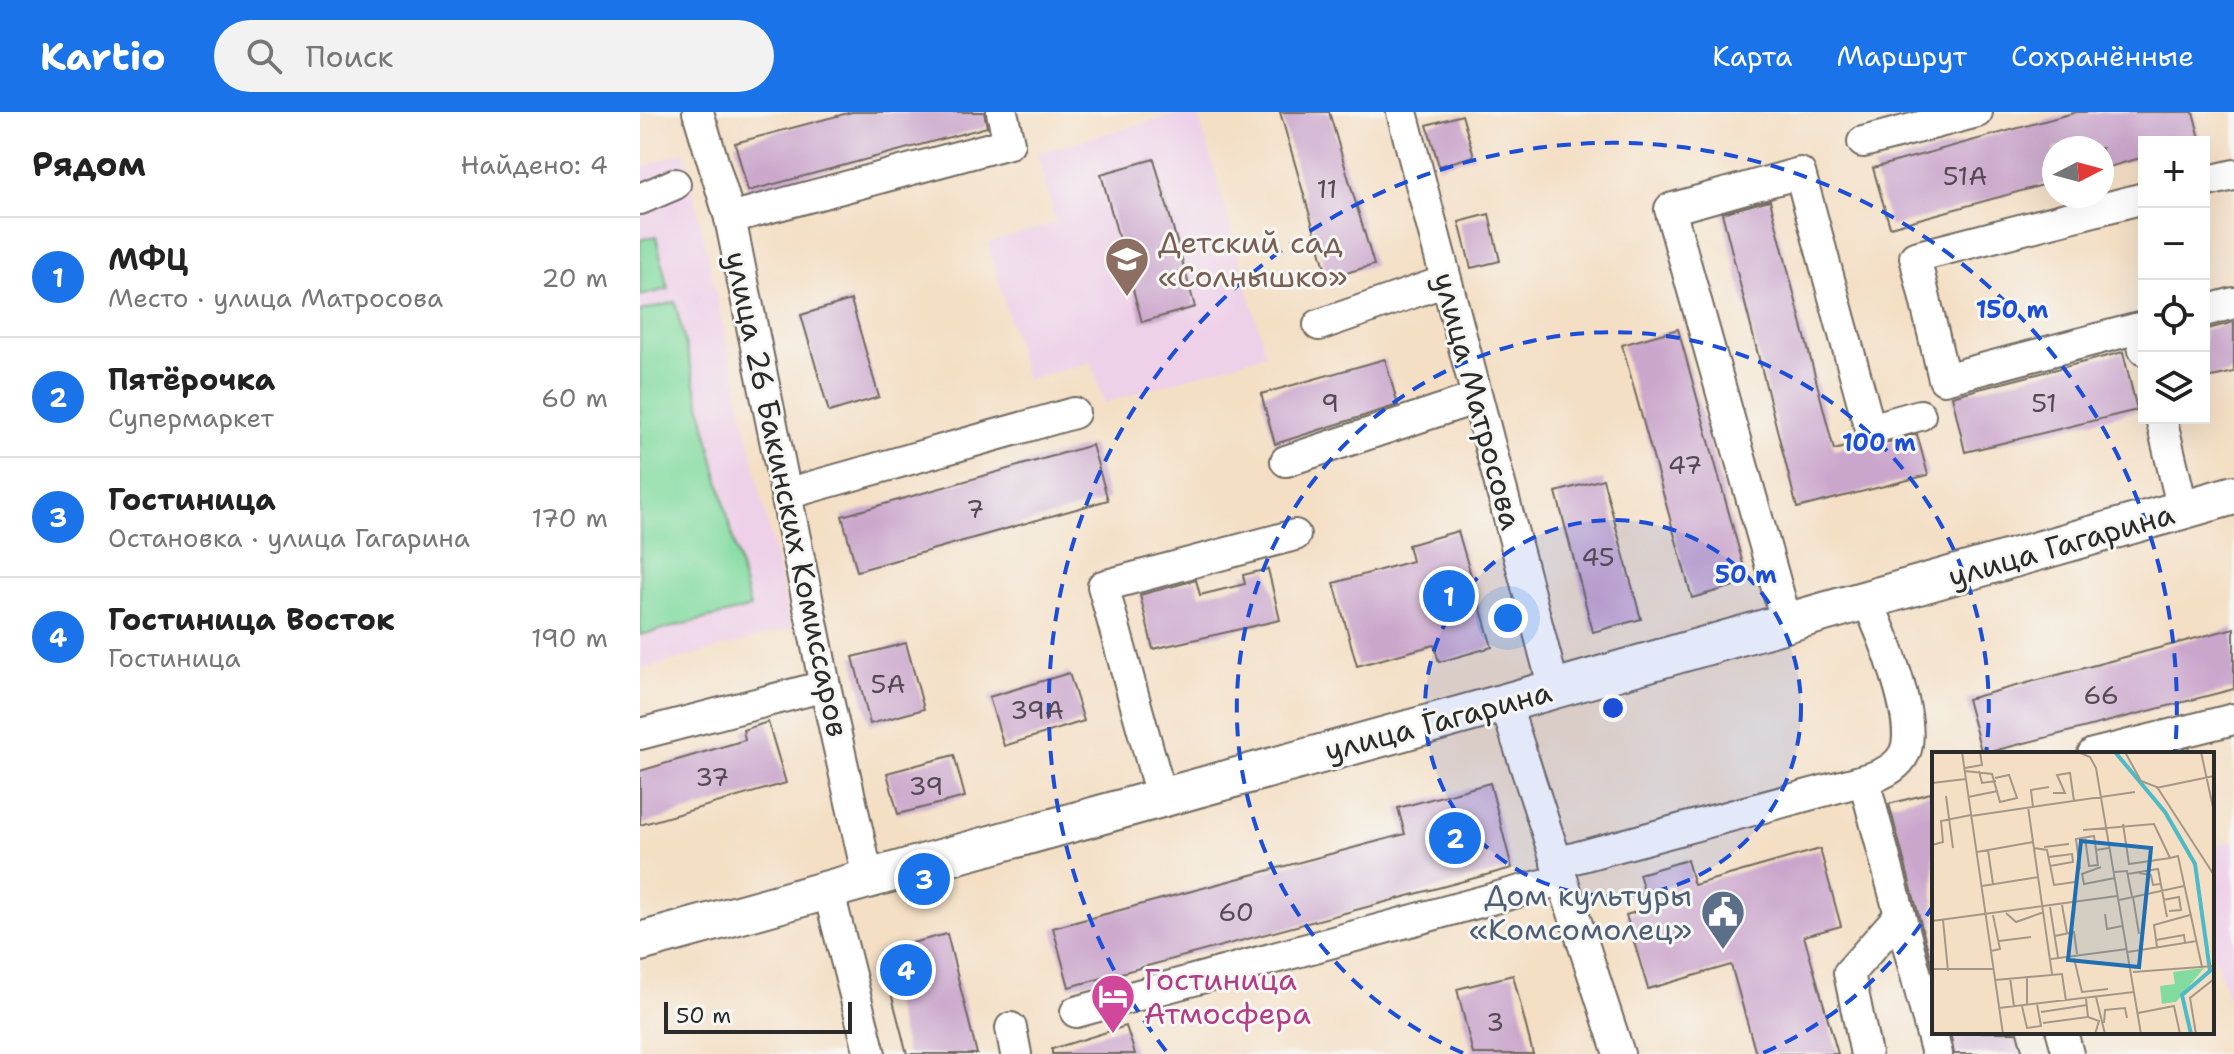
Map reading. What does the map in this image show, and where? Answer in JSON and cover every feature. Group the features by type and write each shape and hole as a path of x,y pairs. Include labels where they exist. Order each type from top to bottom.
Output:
{"main road":[{"name":"улица Гагарина","path":"640,942 1787,624 2234,495"}],"street":[{"name":"улица 26 Бакинских Комиссаров","path":"698,112 730,218 825,686 868,878"},
{"path":"730,218 1009,143 1002,112"},
{"name":"улица Матросова","path":"1402,112 1554,689"},
{"path":"1863,142 1977,112"},
{"path":"1787,624 1670,209 1800,173 1870,429 1920,415"},
{"path":"2210,181 2234,175"},
{"path":"640,199 675,184"},
{"path":"2138,200 1915,257 1944,379 2138,336"},
{"path":"1319,325 1446,281"},
{"path":"2210,309 2234,303"},
{"path":"1286,461 1477,398"},
{"path":"786,494 1074,413"},
{"path":"2162,424 2183,510"},
{"path":"1161,796 1103,586 1295,535"},
{"path":"1076,1012 1864,780 1897,764 1906,751 1895,672 1867,601"},
{"path":"640,734 825,686"},
{"path":"1505,703 1619,1054"},
{"path":"2101,752 2234,719"},
{"path":"1864,780 1937,1054"},
{"path":"828,889 870,1054"},
{"path":"1866,1054 1849,973 1900,915"},
{"path":"2063,1034 2068,1054"}],"shaded area":[{"name":"Детский сад «Солнышко»","path":"1184,112 1198,112 1266,354 1104,403 1091,362 1026,380 988,243 1056,223 1037,153"},
{"path":"684,151 791,628 640,670 640,168"},
{"path":"2234,840 2234,1021 2214,952 2214,846"}],"green space":[{"path":"656,236 668,289 640,296 640,240"},
{"path":"675,302 750,608 640,635 640,311"}],"building":[{"path":"852,112 984,112 987,127 748,191 735,143"},
{"path":"1280,112 1329,112 1374,265 1328,278"},
{"path":"2077,112 2193,112 2199,136 2138,136 2138,159 2114,166 2114,136 2042,136 2042,185 1890,227 1873,168"},
{"path":"1462,115 1474,156 1439,166 1427,125"},
{"path":"1154,159 1195,307 1142,322 1101,174"},
{"path":"1770,200 1834,450 1860,443 1875,446 1917,434 1928,475 1797,508 1722,213"},
{"path":"1489,214 1500,261 1471,268 1459,222"},
{"path":"851,300 879,397 829,412 801,315"},
{"path":"2234,322 2234,372 2210,378 2210,328"},
{"path":"1678,329 1748,582 1692,598 1622,345"},
{"path":"2123,352 2137,410 1965,452 1952,396"},
{"path":"1385,359 1398,405 1275,444 1261,394"},
{"path":"1092,445 1108,500 857,571 842,516"},
{"path":"1603,479 1641,619 1593,632 1556,492"},
{"path":"1458,531 1492,647 1439,662 1434,645 1357,666 1334,583 1412,561 1408,545"},
{"path":"1268,569 1280,620 1153,649 1140,595 1196,580 1200,595 1245,584 1243,575"},
{"path":"2234,628 2234,689 1990,752 1981,752 1967,699"},
{"path":"906,643 924,709 870,724 853,657"},
{"path":"1069,673 1084,721 1004,746 989,697"},
{"path":"768,722 786,783 640,825 640,771 745,740 743,730"},
{"path":"954,755 965,797 898,814 887,773"},
{"path":"1490,783 1512,868 1069,987 1053,928 1405,834 1398,808"},
{"path":"1932,793 1932,965 1889,804"},
{"name":"Дом культуры «Комсомолец»","path":"1820,849 1841,926 1804,936 1838,1054 1756,1054 1731,965 1648,989 1626,915 1649,908 1639,874 1687,860 1694,885"},
{"path":"947,934 977,1054 907,1054 880,951"},
{"path":"1513,975 1533,1054 1473,1054 1457,989"},
{"name":"Гостиница Атмосфера","path":"1126,1026 1135,1054 1052,1054 1052,1049"},
{"path":"1950,1034 2018,1034 2023,1054 1954,1054"}],"place":[{"name":"Детский сад «Солнышко»","path":"1127,298"},
{"name":"МФЦ","path":"1449,596"},
{"name":"Пятёрочка","path":"1455,838"},
{"name":"Гостиница","path":"924,879"},
{"name":"Дом культуры «Комсомолец»","path":"1723,951"},
{"name":"Гостиница Восток","path":"906,970"},
{"name":"Гостиница Атмосфера","path":"1113,1035"}]}
